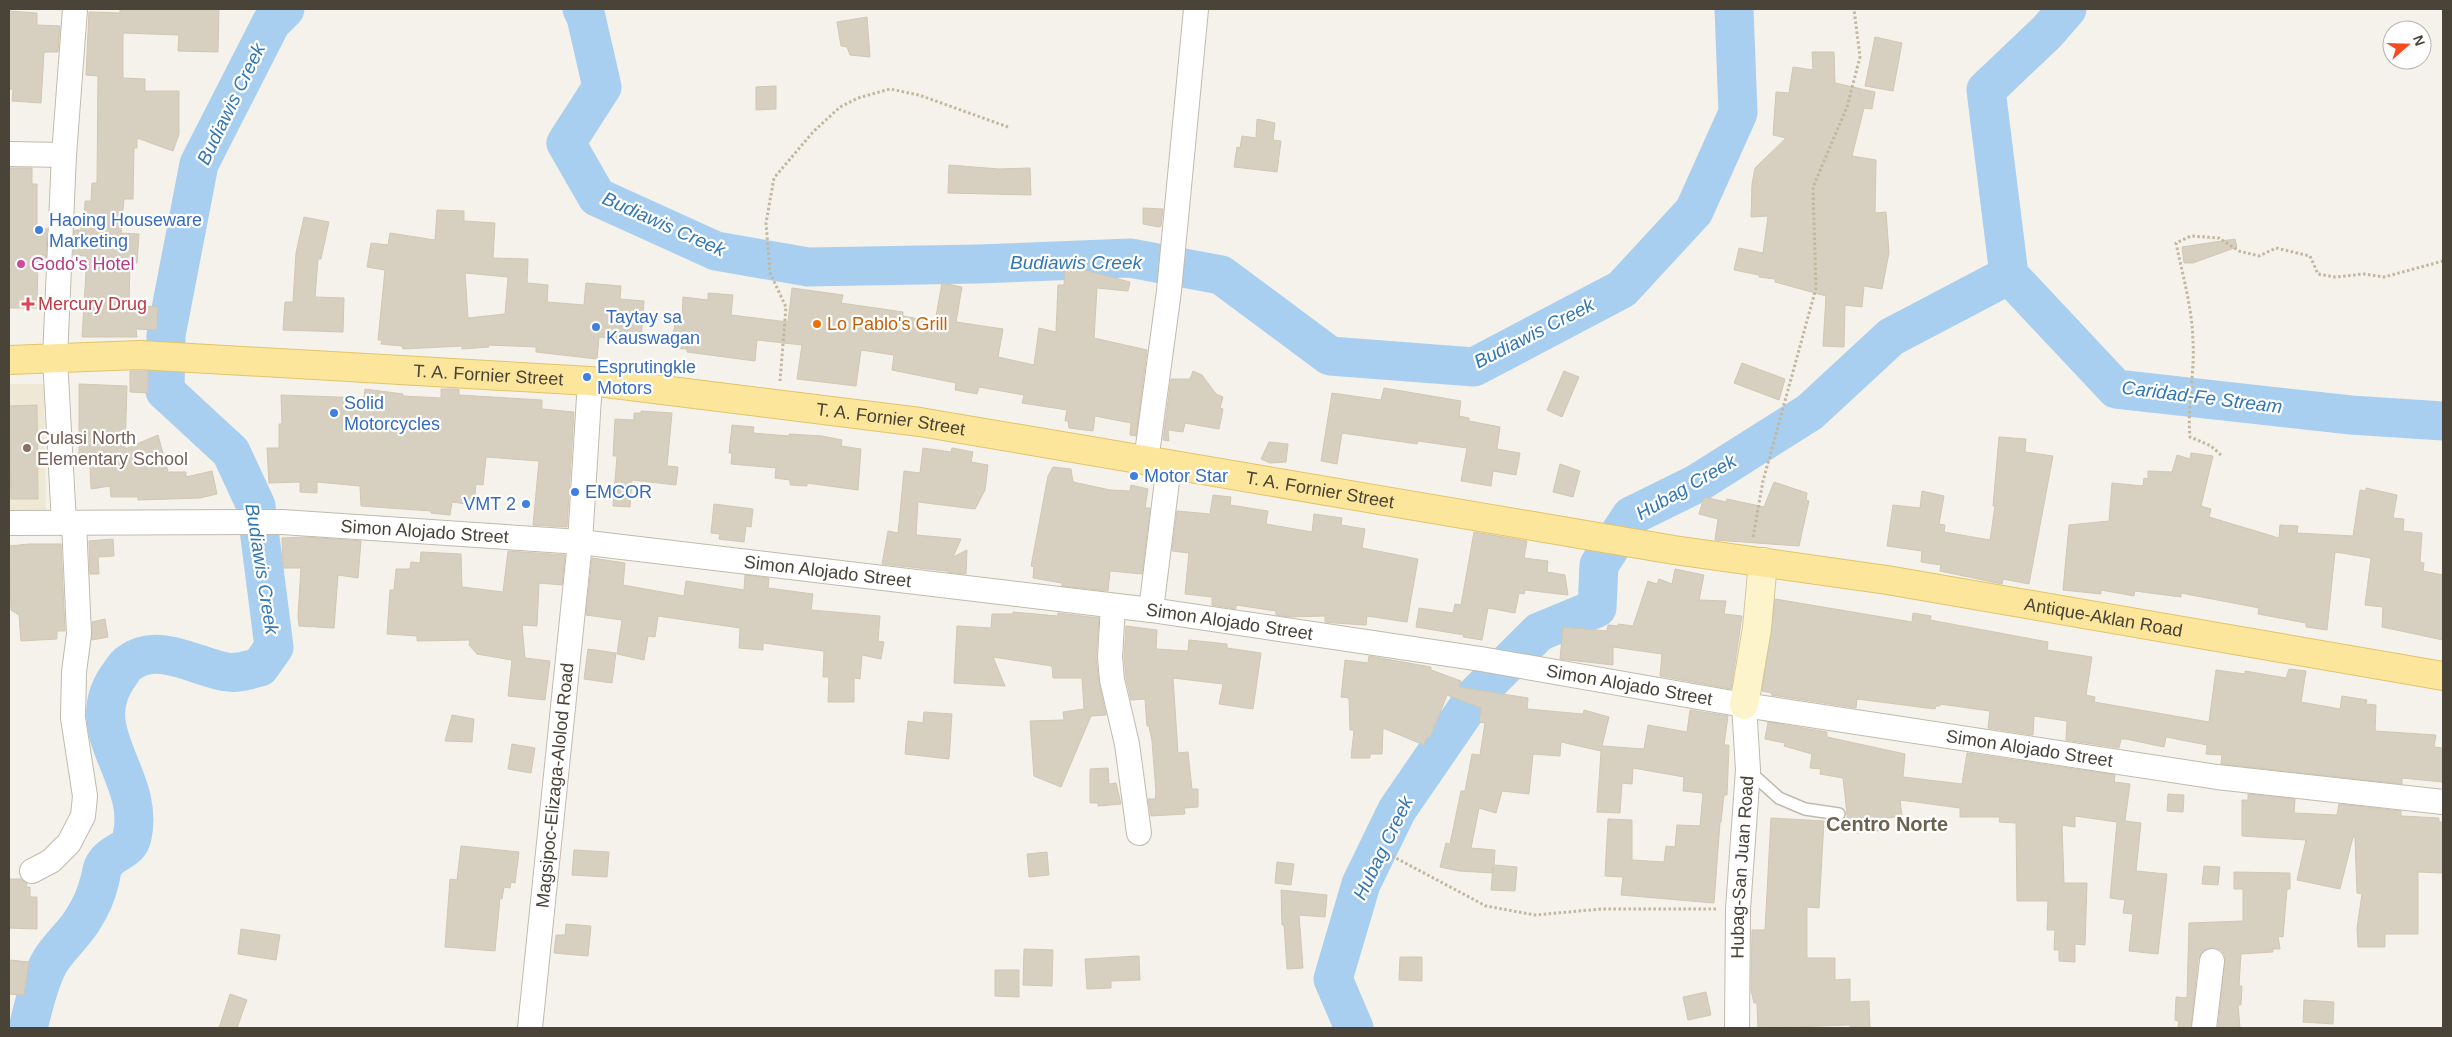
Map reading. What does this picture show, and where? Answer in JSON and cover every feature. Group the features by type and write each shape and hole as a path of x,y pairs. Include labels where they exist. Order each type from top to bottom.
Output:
{"main road":[{"name":"T. A. Fornier Street","path":"9,360 140,355 590,381 920,422 1567,530 1674,550 1756,561"},
{"name":"Antique-Aklan Road","path":"1756,561 1907,583 2443,676"}],"street":[{"path":"32,871 51,861 70,843 83,816 85,796 73,718 74,672 79,634 55,358 64,155 75,9"},
{"path":"1151,610 1169,291 1196,9"},
{"path":"9,154 64,155"},
{"name":"Magsipoc-Elizaga-Alolod Road","path":"530,1028 580,542 590,381"},
{"name":"Simon Alojado Street","path":"9,523 282,522 580,542 1151,610 1481,659 1516,667 1744,705 2217,777 2443,802"},
{"path":"1744,705 1757,628 1756,561"},
{"path":"1113,606 1110,657 1112,680 1127,744 1139,833"},
{"name":"Hubag-San Juan Road","path":"1737,1028 1738,909 1748,770 1744,705"},
{"path":"2204,1028 2212,961"}],"lane":[{"path":"1748,770 1779,798 1805,809 1839,814"}],"path":[{"path":"1756,561 1763,481 1816,288 1814,187 1847,107 1860,56 1854,9"},
{"path":"777,404 786,307 770,273 766,223 774,178 820,126 840,107 858,98 890,89 919,95 1008,128"},
{"path":"2221,455 2211,446 2190,437 2190,392 2194,344 2190,302 2176,243 2191,236 2219,238 2239,251 2258,256 2276,248 2310,256 2318,274 2335,277 2364,274 2384,277 2443,261"},
{"path":"1392,856 1486,906 1536,915 1601,909 1738,909"}],"shaded area":[{"name":"Culasi North Elementary School","path":"9,384 44,384 46,512 9,512"}],"building":[{"path":"120,9 219,9 218,52 178,51 179,35 123,33 123,78 145,79 145,91 179,91 179,134 173,151 137,138 137,148 134,148 133,199 124,199 121,233 139,234 137,263 130,263 129,305 158,307 157,330 136,329 137,337 82,337 87,256 73,255 74,230 81,230 81,224 84,224 85,201 91,201 92,183 97,183 98,76 86,75 89,12 120,13"},
{"path":"9,11 37,13 37,25 60,26 58,52 44,52 41,103 12,101 13,89 9,89"},
{"path":"867,17 870,57 850,55 847,47 841,46 837,22"},
{"path":"1875,37 1902,43 1893,91 1865,86"},
{"path":"1812,52 1834,52 1835,83 1875,92 1872,109 1864,108 1852,156 1876,160 1875,213 1886,212 1889,253 1882,289 1864,286 1862,307 1845,305 1844,347 1823,346 1826,296 1775,282 1775,279 1734,270 1739,248 1763,253 1768,216 1751,217 1752,184 1755,168 1786,138 1773,135 1776,92 1789,93 1793,67 1813,70"},
{"path":"776,86 776,109 756,110 756,87"},
{"path":"1257,119 1275,123 1273,140 1281,141 1277,172 1234,167 1237,147 1240,148 1242,136 1256,138"},
{"path":"949,165 999,169 1030,168 1031,195 948,193"},
{"path":"9,168 32,168 32,184 37,184 37,228 47,229 46,258 38,258 37,308 9,308"},
{"path":"1143,208 1163,209 1161,226 1143,224"},
{"path":"437,210 464,211 464,221 495,223 493,258 528,259 527,283 548,285 547,302 584,305 586,283 621,286 620,299 644,301 641,341 599,337 597,359 536,352 536,347 488,345 489,347 462,349 462,346 403,349 402,346 381,344 382,340 378,340 385,270 367,267 371,243 388,245 390,233 435,240","holes":["465,273 508,277 505,314 468,318"]},
{"path":"304,217 329,222 321,259 318,259 315,297 344,298 343,332 283,330 285,302 293,302 296,253"},
{"path":"2235,239 2237,247 2193,263 2184,263 2182,247"},
{"path":"1065,268 1080,269 1130,282 1128,291 1097,288 1094,338 1147,350 1136,436 1130,435 1131,423 1095,416 1093,431 1069,428 1068,421 1065,421 1067,410 1022,403 1024,395 979,387 977,394 955,390 956,383 892,370 894,355 861,350 856,386 797,379 802,345 757,340 755,361 687,352 687,349 670,348 676,320 682,320 683,297 708,300 708,293 733,295 731,315 788,322 792,288 843,295 841,303 903,312 903,316 935,322 942,283 962,287 956,322 1003,329 998,357 1034,365 1039,328 1056,332 1058,285 1064,285"},
{"path":"1742,363 1785,379 1779,400 1734,383"},
{"path":"130,371 148,371 148,393 130,392"},
{"path":"1193,371 1202,375 1216,394 1223,397 1220,408 1223,409 1219,429 1185,423 1183,432 1168,430 1169,441 1163,440 1171,379 1190,379"},
{"path":"1564,371 1579,377 1562,417 1547,410"},
{"path":"79,384 127,386 125,449 158,435 168,472 186,472 186,477 212,471 217,494 200,498 138,500 138,497 111,497 110,486 91,489 90,466 79,465"},
{"path":"1384,388 1461,401 1459,416 1469,418 1469,421 1500,427 1497,449 1520,453 1516,475 1493,471 1491,486 1461,481 1467,448 1418,441 1417,444 1342,433 1337,464 1321,461 1332,393 1381,400"},
{"path":"365,389 403,394 403,396 441,398 441,389 459,389 459,395 542,400 542,409 574,412 567,527 533,525 539,461 486,457 483,485 476,484 474,505 452,502 450,515 431,513 431,511 361,506 360,486 317,482 317,493 300,492 300,482 269,483 267,448 279,448 279,424 282,424 281,395 364,398"},
{"path":"37,405 38,499 11,499 9,406"},
{"path":"641,411 672,413 667,466 678,467 676,485 632,480 630,507 613,506 617,456 613,456 615,419 634,420 634,413 641,413"},
{"path":"732,425 754,427 753,433 822,436 842,440 841,446 861,449 858,490 807,483 807,486 790,485 790,480 775,478 776,468 731,464 732,453 729,453"},
{"path":"1999,437 2026,439 2025,452 2053,456 2029,584 2003,579 2002,584 1940,571 1941,565 1921,562 1922,551 1887,546 1893,505 1920,508 1922,491 1944,496 1939,524 1945,525 1944,532 1990,540 1995,506 1993,506"},
{"path":"1269,442 1288,444 1286,462 1270,463 1261,459"},
{"path":"923,448 951,452 952,448 973,452 971,462 988,465 985,490 975,509 918,502 916,535 961,539 953,557 967,550 966,574 947,572 947,568 946,571 882,564 888,531 898,533 904,471 920,473"},
{"path":"2191,453 2213,456 2201,506 2211,509 2209,517 2279,538 2280,525 2298,526 2297,533 2353,536 2360,490 2366,491 2366,488 2397,495 2393,518 2404,519 2403,531 2422,533 2420,562 2424,563 2423,571 2443,575 2443,640 2382,627 2383,607 2365,605 2371,558 2335,552 2327,630 2306,627 2306,623 2258,614 2259,608 2181,593 2181,597 2135,591 2134,596 2101,590 2101,594 2063,590 2069,525 2109,521 2112,483 2143,486 2144,478 2148,479 2148,471 2172,472 2177,455 2190,459"},
{"path":"1560,464 1580,471 1573,497 1553,492"},
{"path":"1053,467 1071,469 1073,482 1110,490 1130,491 1131,485 1148,489 1145,508 1150,508 1142,574 1110,571 1108,591 1062,586 1062,583 1033,578 1034,567 1031,566 1048,476"},
{"path":"1774,482 1807,493 1806,500 1809,501 1799,546 1715,540 1718,519 1699,514 1704,497 1726,502 1727,499 1764,507"},
{"path":"1213,495 1231,497 1230,505 1268,511 1266,524 1312,532 1314,514 1342,518 1341,525 1365,529 1362,548 1418,559 1407,622 1367,616 1366,625 1325,622 1325,616 1288,617 1276,615 1276,611 1236,605 1236,609 1212,605 1212,597 1185,594 1189,553 1172,551 1177,511 1210,514"},
{"path":"714,504 753,509 751,527 746,526 744,542 719,539 720,534 711,533"},
{"path":"1474,532 1527,541 1524,558 1548,561 1547,572 1565,575 1568,595 1525,590 1524,594 1519,593 1515,613 1488,608 1482,640 1416,627 1419,608 1453,613 1455,604 1461,605"},
{"path":"305,537 361,541 358,578 338,575 334,628 299,626 301,568 283,568 282,538"},
{"path":"113,539 114,556 98,557 99,574 90,574 89,541"},
{"path":"61,544 65,631 57,631 57,639 21,641 19,615 11,610 9,546"},
{"path":"508,551 565,555 562,585 539,583 537,626 522,625 525,658 550,661 545,700 508,696 512,660 477,654 469,645 470,640 417,641 417,636 387,634 390,590 394,590 396,569 410,569 411,562 420,563 421,552 461,554 462,587 503,592"},
{"path":"592,558 625,563 623,585 684,596 686,581 744,590 745,575 769,578 768,588 813,594 811,610 880,616 878,641 884,642 881,659 862,655 860,679 854,678 854,702 828,702 829,677 823,677 824,651 763,643 763,650 739,648 740,628 658,616 655,637 648,636 644,660 617,654 622,620 586,615"},
{"path":"1675,569 1704,575 1699,600 1726,601 1724,614 1742,616 1731,689 1660,676 1662,654 1613,647 1613,665 1560,659 1563,627 1607,631 1608,625 1633,626 1648,581 1657,584 1659,579 1672,584"},
{"path":"1775,599 1912,622 1913,613 1931,616 1930,620 2048,642 2047,650 2092,657 2086,695 2095,697 2094,702 2209,722 2216,670 2245,674 2245,671 2286,678 2289,669 2306,671 2301,702 2340,709 2342,696 2367,700 2366,704 2376,705 2375,731 2436,735 2434,747 2443,748 2443,782 2402,778 2402,784 2221,764 2222,755 2206,754 2207,745 2166,737 2164,747 2126,739 2121,739 2119,748 2066,740 2067,721 2034,716 2033,735 1988,728 1990,711 1940,704 1935,709 1857,699 1856,708 1771,695 1772,693 1762,691"},
{"path":"1013,612 1058,616 1058,613 1099,618 1096,658 1106,715 1091,716 1061,787 1034,776 1030,721 1064,720 1063,712 1084,709 1082,678 1053,678 1052,666 993,657 1005,686 954,683 957,626 991,628 992,614 1013,614"},
{"path":"105,619 108,637 92,640 92,622"},
{"path":"1126,626 1157,630 1156,649 1188,651 1189,640 1227,644 1227,648 1261,653 1253,709 1219,704 1223,684 1173,678 1178,753 1188,752 1192,789 1198,789 1198,807 1184,808 1185,814 1151,816 1148,799 1155,799 1156,792 1152,741 1149,726 1147,726 1145,699 1131,700 1126,678 1124,657"},
{"path":"588,649 616,653 612,683 584,679"},
{"path":"1369,656 1431,667 1431,670 1461,681 1459,687 1528,698 1527,709 1583,714 1584,710 1609,717 1602,746 1644,749 1648,725 1687,732 1690,710 1728,716 1724,745 1729,745 1727,795 1724,795 1720,822 1714,903 1621,895 1623,877 1605,876 1608,819 1632,820 1632,860 1664,862 1666,846 1675,847 1677,825 1700,826 1703,793 1683,791 1684,777 1633,768 1632,784 1622,783 1620,813 1597,812 1601,751 1561,742 1560,756 1533,754 1529,794 1502,791 1496,813 1479,808 1471,848 1495,850 1494,865 1517,867 1515,891 1491,890 1492,873 1459,871 1440,867 1446,843 1450,844 1461,791 1465,791 1472,754 1480,755 1485,723 1479,722 1481,708 1447,695 1430,738 1427,737 1424,745 1383,728 1382,754 1370,754 1370,758 1351,758 1354,730 1350,730 1349,698 1341,697 1345,660 1368,663"},
{"path":"924,712 952,714 949,759 905,754 908,721 923,723"},
{"path":"452,715 474,719 472,742 445,741"},
{"path":"1768,722 1827,732 1827,737 1905,754 1903,777 1962,784 1967,753 2115,775 2114,782 2130,784 2125,821 2141,823 2136,871 2167,874 2158,954 2129,951 2133,914 2123,913 2125,900 2110,898 2117,822 2075,816 2075,827 2062,825 2064,883 2087,883 2085,945 2075,944 2075,962 2059,961 2059,950 2054,950 2055,930 2047,930 2048,901 2017,901 2016,823 1999,822 2000,817 1960,817 1960,808 1900,800 1902,816 1887,818 1888,830 1856,833 1855,822 1848,823 1843,778 1820,774 1821,769 1810,768 1812,754 1784,746 1785,743 1765,739"},
{"path":"512,744 535,748 531,773 508,769"},
{"path":"1108,768 1109,784 1116,783 1121,804 1098,806 1098,803 1090,803 1090,769"},
{"path":"2168,794 2184,795 2183,812 2167,811"},
{"path":"2248,794 2295,799 2294,813 2337,815 2339,804 2401,811 2401,816 2439,818 2439,822 2443,822 2443,873 2418,872 2418,934 2385,934 2385,947 2358,947 2357,928 2362,894 2357,893 2355,838 2353,837 2340,889 2297,880 2306,840 2242,836 2242,800 2248,800"},
{"path":"1771,818 1824,821 1819,908 1807,907 1807,958 1835,958 1835,980 1850,979 1850,1002 1869,1001 1870,1028 1850,1028 1850,1025 1758,1028 1757,1003 1754,1003 1751,990 1752,930 1765,930"},
{"path":"461,846 519,852 515,883 511,882 510,888 504,887 502,899 500,898 495,951 445,947 450,879 457,880"},
{"path":"574,850 609,852 607,877 572,875"},
{"path":"1047,852 1049,875 1029,877 1027,854"},
{"path":"1277,862 1294,864 1291,885 1275,883"},
{"path":"2204,866 2220,867 2218,885 2202,884"},
{"path":"2234,872 2290,873 2290,889 2287,889 2283,937 2278,936 2280,949 2273,949 2273,952 2241,954 2239,986 2242,986 2241,1005 2238,1005 2240,1028 2218,1028 2225,956 2221,950 2214,947 2206,949 2198,959 2191,1028 2178,1028 2179,1021 2175,1020 2176,997 2187,998 2189,923 2243,921 2243,889 2234,889"},
{"path":"9,879 21,879 27,883 26,887 30,887 30,897 37,897 37,929 9,928"},
{"path":"1281,890 1327,895 1325,917 1299,915 1303,968 1287,969 1284,925 1282,925"},
{"path":"566,924 591,926 588,956 554,953 556,935 565,935"},
{"path":"241,929 280,935 276,960 238,954"},
{"path":"1024,949 1053,950 1052,986 1023,985"},
{"path":"1139,956 1140,980 1111,981 1111,988 1087,989 1085,959"},
{"path":"1400,957 1422,957 1422,981 1399,980"},
{"path":"9,960 29,962 24,995 9,994"},
{"path":"995,970 1019,970 1019,997 995,996"},
{"path":"1706,992 1711,1015 1688,1020 1683,997"},
{"path":"230,994 247,1000 237,1028 219,1028"},
{"path":"2304,1000 2334,1002 2333,1024 2303,1022"}],"waterway":[{"name":"Budiawis Creek","path":"28,1028 37,993 47,967 87,912 96,893 102,869 107,860 124,849 132,837 134,815 130,795 109,737 106,718 108,698 117,678 129,663 140,657 152,654 177,657 227,672 244,671 260,667 274,647 256,506 231,452 165,391 166,335 199,164 271,23 285,9"},
{"name":"Budiawis Creek","path":"582,9 586,17 602,87 566,143 597,197 716,251 808,267 978,264 1130,258 1221,275 1330,356 1474,367 1622,289 1694,211 1738,113 1734,9"},
{"name":"Caridad-Fe Stream","path":"2067,9 2047,32 1986,90 2009,275 2116,389 2351,415 2443,421"},
{"name":"Hubag Creek","path":"1354,1028 1333,979 1361,884 1397,810 1476,695 1539,632 1597,608 1599,565 1631,516 1696,484 1810,412 1891,337 2009,275"}],"place":[{"name":"Haoing Houseware Marketing","path":"39,230"},
{"name":"Godo's Hotel","path":"21,264"},
{"name":"Mercury Drug","path":"28,304"},
{"name":"Lo Pablo's Grill","path":"817,324"},
{"name":"Taytay sa Kauswagan","path":"596,327"},
{"name":"Esprutingkle Motors","path":"587,377"},
{"name":"Solid Motorcycles","path":"334,413"},
{"name":"Culasi North Elementary School","path":"27,448"},
{"name":"Motor Star","path":"1134,476"},
{"name":"EMCOR","path":"575,492"},
{"name":"VMT 2","path":"526,504"}],"district":[{"name":"Centro Norte","path":"1887,824"}]}
